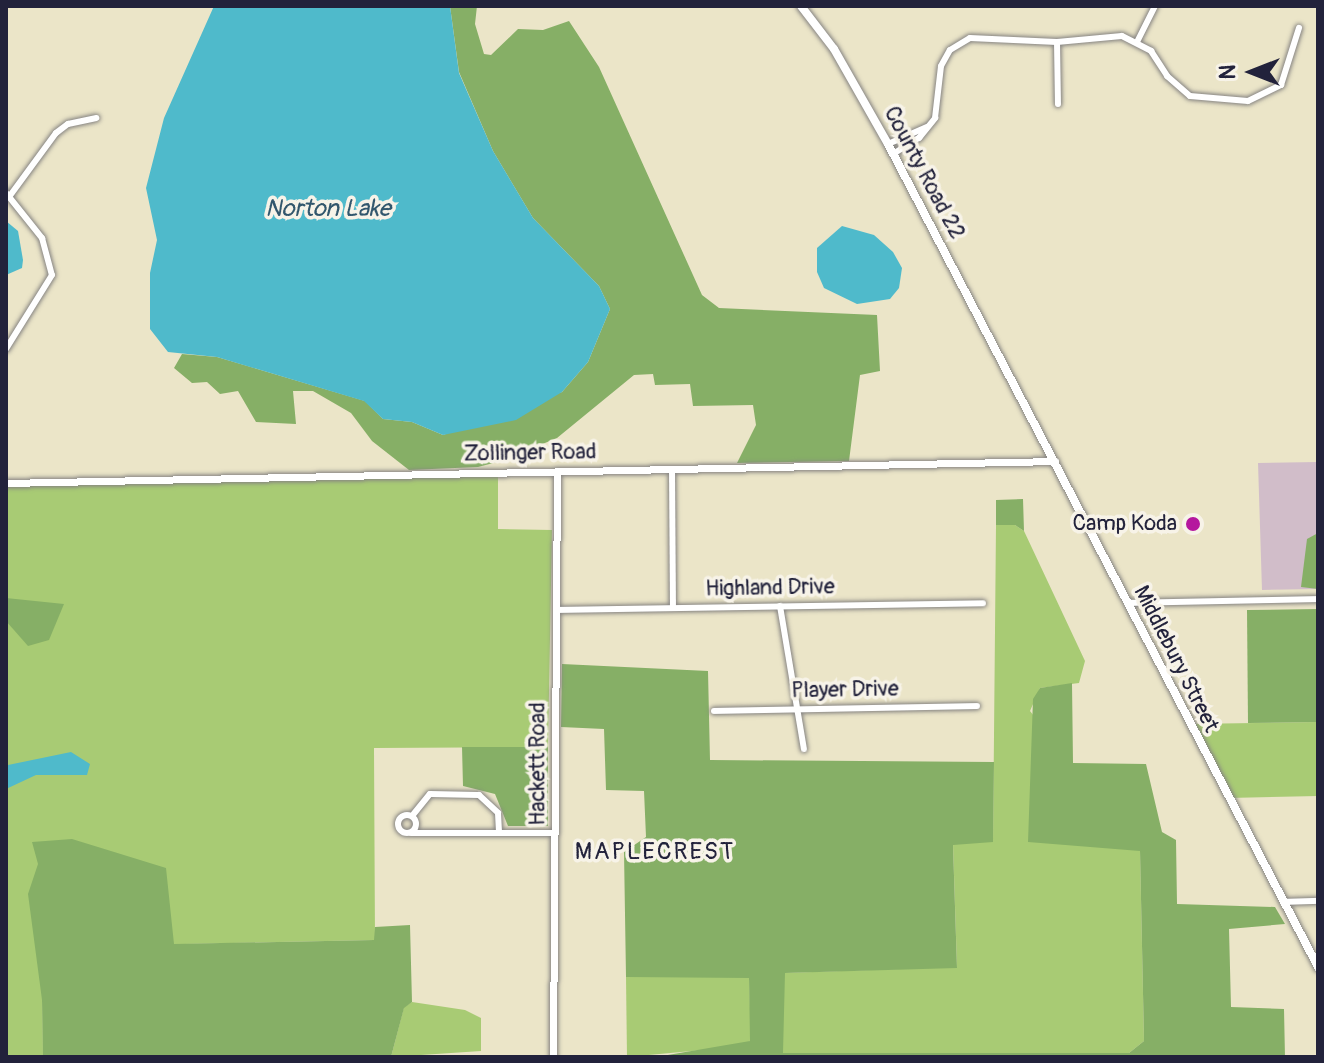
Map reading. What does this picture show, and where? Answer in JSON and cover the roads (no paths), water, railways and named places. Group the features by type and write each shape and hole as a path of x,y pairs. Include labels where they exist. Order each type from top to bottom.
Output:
{"main road":[{"name":"County Road 22","path":"801,6 840,59 1006,364"},
{"name":"Middlebury Street","path":"1006,364 1318,967"}],"street":[{"path":"1137,42 1155,6"},
{"path":"893,154 927,127 938,110 941,66 962,41 986,35 1057,42 1112,34 1137,42 1190,96 1248,101 1267,96 1281,85 1299,28"},
{"path":"1057,42 1058,104"},
{"path":"6,349 52,275 42,238 8,195 56,133 68,124 96,118"},
{"path":"888,144 927,127"},
{"name":"Zollinger Road","path":"6,483 1055,461"},
{"path":"672,469 673,607"},
{"name":"Hackett Road","path":"553,1057 557,471"},
{"path":"1127,603 1318,599"},
{"name":"Highland Drive","path":"557,610 983,603"},
{"path":"780,606 804,749"},
{"name":"Player Drive","path":"714,711 977,706"},
{"path":"499,833 498,813 479,795 430,794 412,816 402,817 398,824 411,833 499,833 555,833"},
{"path":"411,833 416,826 412,816"},
{"path":"1283,902 1318,901"}],"water":[{"name":"Norton Lake","path":"214,6 450,6 459,73 493,151 533,218 599,286 610,309 588,362 562,392 516,420 443,435 412,422 383,419 364,401 217,357 168,352 150,329 150,273 157,240 146,188 164,118"},
{"path":"6,221 18,231 23,260 22,268 6,275"},
{"path":"842,226 874,235 893,252 902,268 899,288 890,299 857,304 824,288 817,272 817,248"},
{"path":"71,752 90,764 87,775 36,775 6,789 8,765"}],"place":[{"name":"Camp Koda","path":"1193,524"}],"district":[{"name":"MAPLECREST","path":"655,852"}]}
